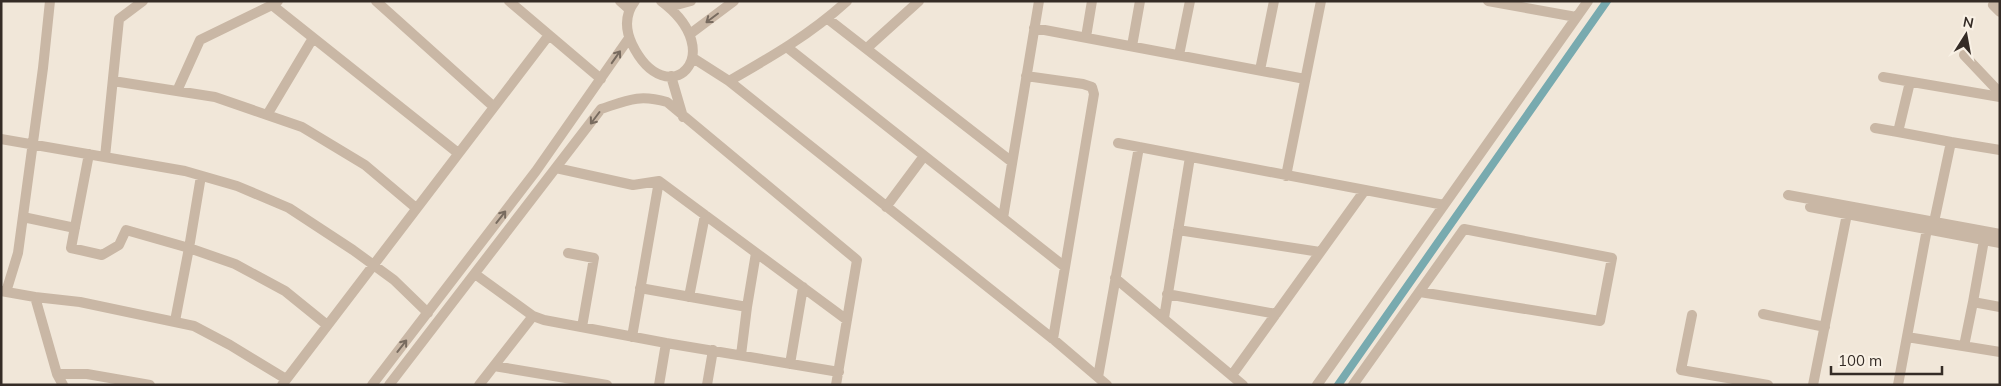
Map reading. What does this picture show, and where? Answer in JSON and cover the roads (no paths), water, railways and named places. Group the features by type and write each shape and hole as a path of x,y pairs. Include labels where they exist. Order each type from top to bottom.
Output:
{"street":[{"path":"50,1 18,253 4,291 80,302 194,326 230,344 284,382 458,153 550,36"},
{"path":"105,157 119,19 143,1"},
{"path":"376,1 494,107"},
{"path":"509,1 601,79"},
{"path":"620,1 632,5 627,22 629,38 637,54 647,67 659,75 676,76 688,70 694,58 690,34 683,23 665,4"},
{"path":"665,4 691,1"},
{"path":"690,34 734,1"},
{"path":"729,81 788,48 847,1"},
{"path":"867,48 919,1"},
{"path":"1003,218 1039,1"},
{"path":"1086,37 1092,1"},
{"path":"1132,46 1140,1"},
{"path":"1179,55 1190,1"},
{"path":"1260,70 1274,1"},
{"path":"1286,176 1320,1"},
{"path":"1488,1 1576,17"},
{"path":"1317,385 1588,1"},
{"path":"1996,1 1993,5 2000,12"},
{"path":"176,91 200,40 275,3 313,38 458,153"},
{"path":"828,18 1012,162"},
{"path":"1034,28 1305,79"},
{"path":"267,115 313,38"},
{"path":"372,385 536,172 629,38"},
{"path":"788,48 1065,267"},
{"path":"1964,55 2000,93"},
{"path":"694,58 729,81 1107,385"},
{"path":"671,76 683,118"},
{"path":"1026,76 1084,84 1092,87 1094,94 1053,340"},
{"path":"1883,77 2000,97"},
{"path":"113,80 215,97 302,127 365,165 416,208"},
{"path":"1898,132 1910,82"},
{"path":"389,385 601,109 636,98 653,98 667,102 683,118 857,260 836,385"},
{"path":"1875,128 2000,150"},
{"path":"1,139 185,171 237,186 289,208 394,280 428,313"},
{"path":"1118,142 1286,176 1444,205"},
{"path":"1898,385 1930,226 1952,142"},
{"path":"1098,377 1139,147"},
{"path":"89,154 71,248 102,255 119,245 126,230 189,248 236,264 285,292 327,325"},
{"path":"886,207 924,156"},
{"path":"1164,318 1190,157"},
{"path":"556,168 633,185 659,181 847,320"},
{"path":"175,321 202,176"},
{"path":"632,337 659,181"},
{"path":"1232,375 1365,190"},
{"path":"2000,234 1930,226 1847,214 1786,199 1930,226 2000,243"},
{"path":"1813,385 1847,214"},
{"path":"689,297 705,215"},
{"path":"23,217 75,228"},
{"path":"1353,385 1464,229 1612,258 1600,321 1420,292"},
{"path":"1178,230 1320,252"},
{"path":"1964,346 1984,240"},
{"path":"568,253 594,258 582,327"},
{"path":"741,355 756,253"},
{"path":"475,274 533,316 544,320 839,372"},
{"path":"1115,278 1244,385"},
{"path":"640,288 747,307"},
{"path":"790,364 803,288"},
{"path":"1167,294 1276,314"},
{"path":"35,297 57,374 63,385"},
{"path":"1973,302 2000,307"},
{"path":"1763,314 1825,327"},
{"path":"1692,315 1681,370 1768,385"},
{"path":"479,385 533,316"},
{"path":"1907,337 2000,352"},
{"path":"659,385 666,343"},
{"path":"707,385 712,350"},
{"path":"494,366 606,385"},
{"path":"534,385 536,373"},
{"path":"57,374 87,374 150,385"}],"waterway":[{"path":"1338,385 1607,1"}]}
